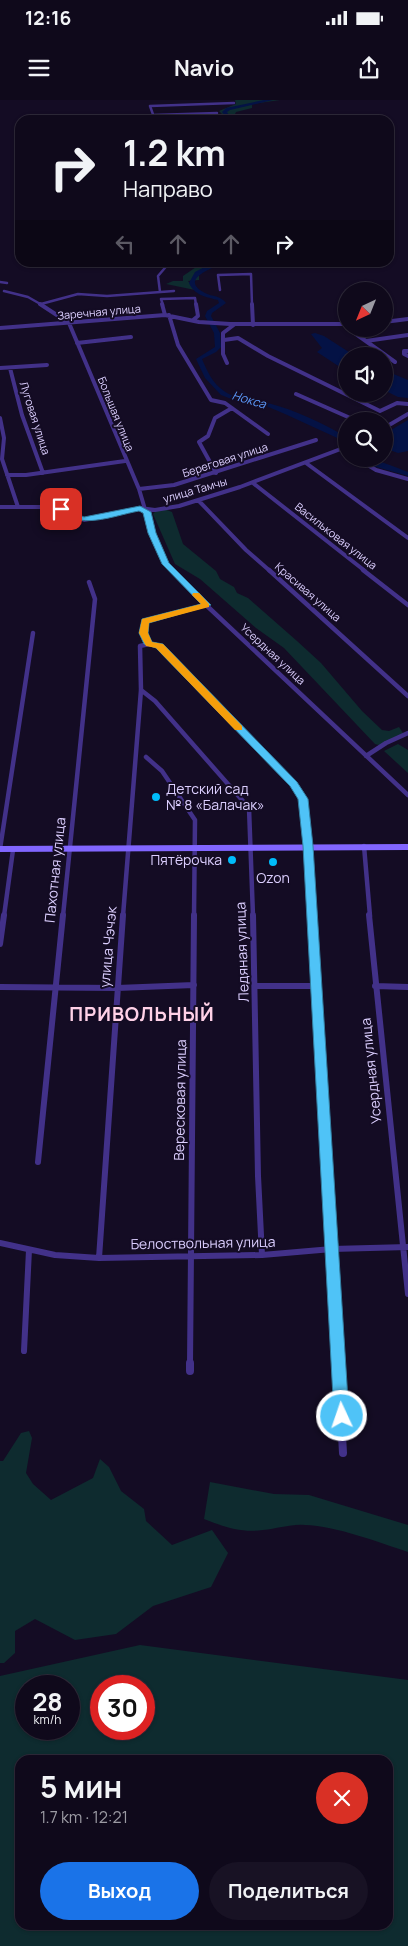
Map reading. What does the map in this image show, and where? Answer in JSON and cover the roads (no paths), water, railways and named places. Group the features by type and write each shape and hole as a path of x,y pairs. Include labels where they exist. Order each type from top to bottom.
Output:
{"street":[{"path":"218,113 153,115 150,106 234,103"},
{"path":"160,292 158,276 166,267"},
{"path":"220,290 218,275 251,274 253,325"},
{"path":"0,282 8,283"},
{"path":"4,291 28,297 69,323"},
{"path":"41,304 78,294 107,296 174,291"},
{"path":"167,315 161,299 195,298 198,316 193,320"},
{"name":"Заречная улица","path":"0,328 167,315 199,322 230,324 338,324"},
{"name":"Береговая улица","path":"167,315 178,345 211,400 225,403 268,434"},
{"path":"393,321 408,319"},
{"name":"Большая улица","path":"69,323 147,512"},
{"path":"227,363 223,354 225,330 235,324"},
{"path":"366,341 408,334"},
{"path":"77,343 131,338"},
{"path":"224,340 238,338 268,356 380,411 397,403 408,404"},
{"path":"362,338 395,362"},
{"path":"408,351 404,351 404,354 408,356"},
{"path":"0,368 47,365"},
{"name":"Луговая улица","path":"10,368 22,415 43,473"},
{"path":"296,394 338,413"},
{"path":"216,473 199,442 208,436 215,418 232,408"},
{"path":"393,423 408,414"},
{"path":"0,418 4,438 2,459 18,507"},
{"name":"Береговая улица","path":"139,489 166,487 216,473 316,440"},
{"name":"улица Тамчы","path":"0,508 52,507 84,520 140,508 147,512 198,500 253,483 338,452"},
{"path":"7,475 43,473 125,461"},
{"path":"306,463 408,538"},
{"path":"371,467 408,479"},
{"name":"Васильковая улица","path":"253,483 408,606"},
{"name":"Красивая улица","path":"198,500 246,550 334,626 408,696"},
{"name":"Усердная улица","path":"147,512 152,533 166,564 206,605 408,795"},
{"name":"Пахотная улица","path":"38,1162 95,599 89,582"},
{"path":"206,605 145,621 144,633 149,644 160,646 293,784 303,799 308,846 343,1454"},
{"path":"32,633 0,849 408,847"},
{"name":"улица Чэчэк","path":"99,1258 117,988 141,690 140,646 149,644"},
{"name":"Ледяная улица","path":"141,690 155,700 249,808 252,848 258,1176 262,1255"},
{"path":"366,756 408,733"},
{"name":"Вересковая улица","path":"146,757 162,770 195,820 190,1370"},
{"name":"Усердная улица","path":"364,846 375,986 405,1247 408,1294"},
{"path":"0,944 13,850"},
{"path":"0,987 117,988 194,985"},
{"path":"256,986 316,986"},
{"path":"375,986 408,987"},
{"name":"Белоствольная улица","path":"0,1243 55,1255 99,1258 262,1255 332,1249 405,1247"},
{"path":"24,1351 29,1250"}],"waterway":[{"name":"Нокса","path":"227,115 224,112 228,109 271,100"},
{"name":"Нокса","path":"208,267 197,273 192,283 194,288 201,293 220,299 223,303 209,312 208,316 217,333 218,347 199,359 211,383 223,394 239,400 268,405 288,412 338,436"},
{"name":"Нокса","path":"386,467 408,474"}],"place":[{"name":"Детский сад № 8 «Балачак»","path":"156,797"},
{"name":"Пятёрочка","path":"232,860"},
{"name":"Ozon","path":"273,862"}],"district":[{"name":"ПРИВОЛЬНЫЙ","path":"142,1014"}]}
